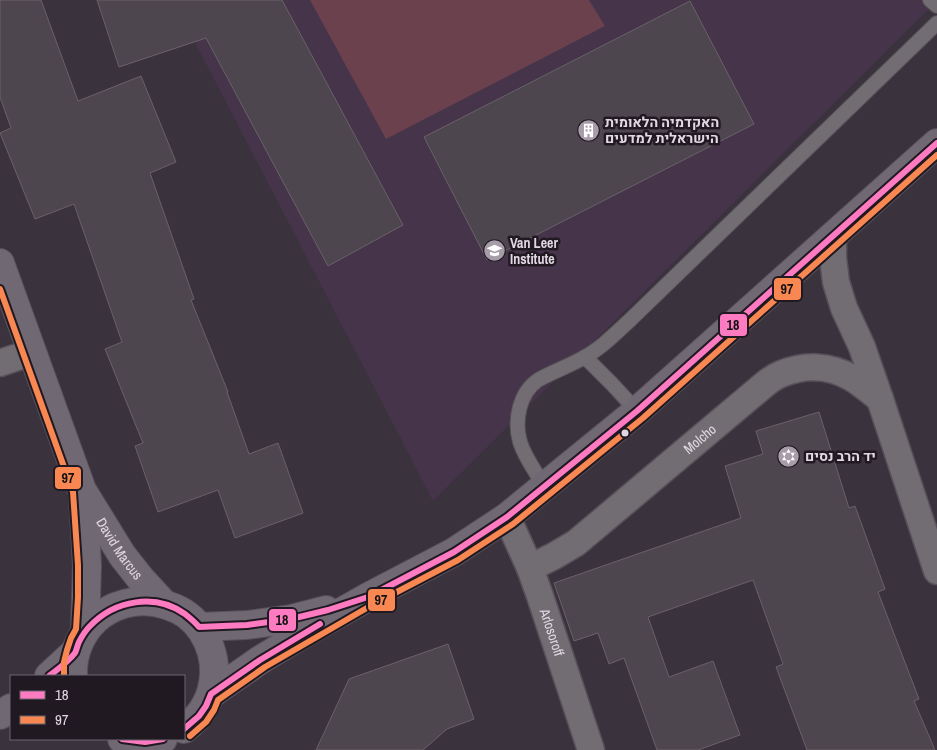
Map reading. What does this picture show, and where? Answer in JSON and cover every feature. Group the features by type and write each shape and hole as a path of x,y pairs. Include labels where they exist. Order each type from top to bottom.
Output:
{"street":[{"path":"210,694 276,650 368,597 454,552 507,517 637,412 937,143"},
{"path":"833,236 836,282 844,308 862,347 937,571"},
{"name":"David Marcus","path":"0,263 82,490 122,555 163,604"},
{"path":"0,363 32,352"},
{"name":"Molcho","path":"530,568 576,543 765,384 781,374 799,368 820,366 837,370 853,378 880,399"},
{"name":"David Marcus","path":"78,654 87,565 82,490"},
{"name":"Arlosoroff","path":"507,517 530,568 542,601 591,750"},
{"path":"199,627 247,625 290,619 328,610 368,597"},
{"path":"51,675 78,654 100,616 119,605 130,602 152,601 163,604 183,612 199,627 210,646 213,658 214,683 206,706 199,716 185,728"},
{"path":"132,743 157,740"}],"lane":[{"path":"930,0 937,6"},
{"path":"544,486 528,460 520,442 517,424 519,409 524,395 537,381 585,357 605,343 937,23"},
{"path":"585,357 637,412"}],"shaded area":[{"name":"Van Leer Institute","path":"173,0 937,0 937,1 433,501"},
{"path":"310,0 589,0 605,26 386,139"}],"building":[{"path":"0,0 41,0 78,101 141,76 176,162 150,173 194,299 191,300 228,392 249,454 278,443 303,513 235,538 218,490 158,512 135,446 143,443 105,349 122,342 74,204 35,219 0,133 11,128 0,97"},
{"path":"97,0 282,0 403,225 328,266 206,38 119,67"},
{"name":"האקדמיה הלאומית הישראלית למדעים","path":"690,1 754,124 487,260 424,137"},
{"path":"819,412 849,508 855,506 885,589 878,592 919,699 914,701 935,750 807,750 776,667 783,664 753,580 648,617 669,677 713,661 740,735 698,750 657,750 624,658 609,664 598,633 574,641 554,583 741,518 725,466 763,454 756,431"},
{"path":"448,644 474,719 447,729 423,750 316,750 349,679"}],"transit line":[{"name":"18","path":"50,675 75,653 80,640 90,626 100,617 123,605 136,602 161,603 185,614 199,627 247,625 291,619 328,610 368,597 454,552 507,517 637,411 937,143"},
{"name":"97","path":"190,736 206,722 218,700 265,667 372,605 458,560 513,524 643,418 937,155"},
{"name":"97","path":"0,289 73,492 78,565 78,597 76,629 67,650 64,662 64,675"},
{"name":"18","path":"185,728 199,716 211,694 260,660 320,624"},
{"name":"18","path":"130,740 145,742 157,740"}],"place":[{"name":"האקדמיה הלאומית הישראלית למדעים","path":"589,130"},
{"name":"Van Leer Institute","path":"494,251"},
{"name":"יד הרב נסים","path":"789,456"}]}
